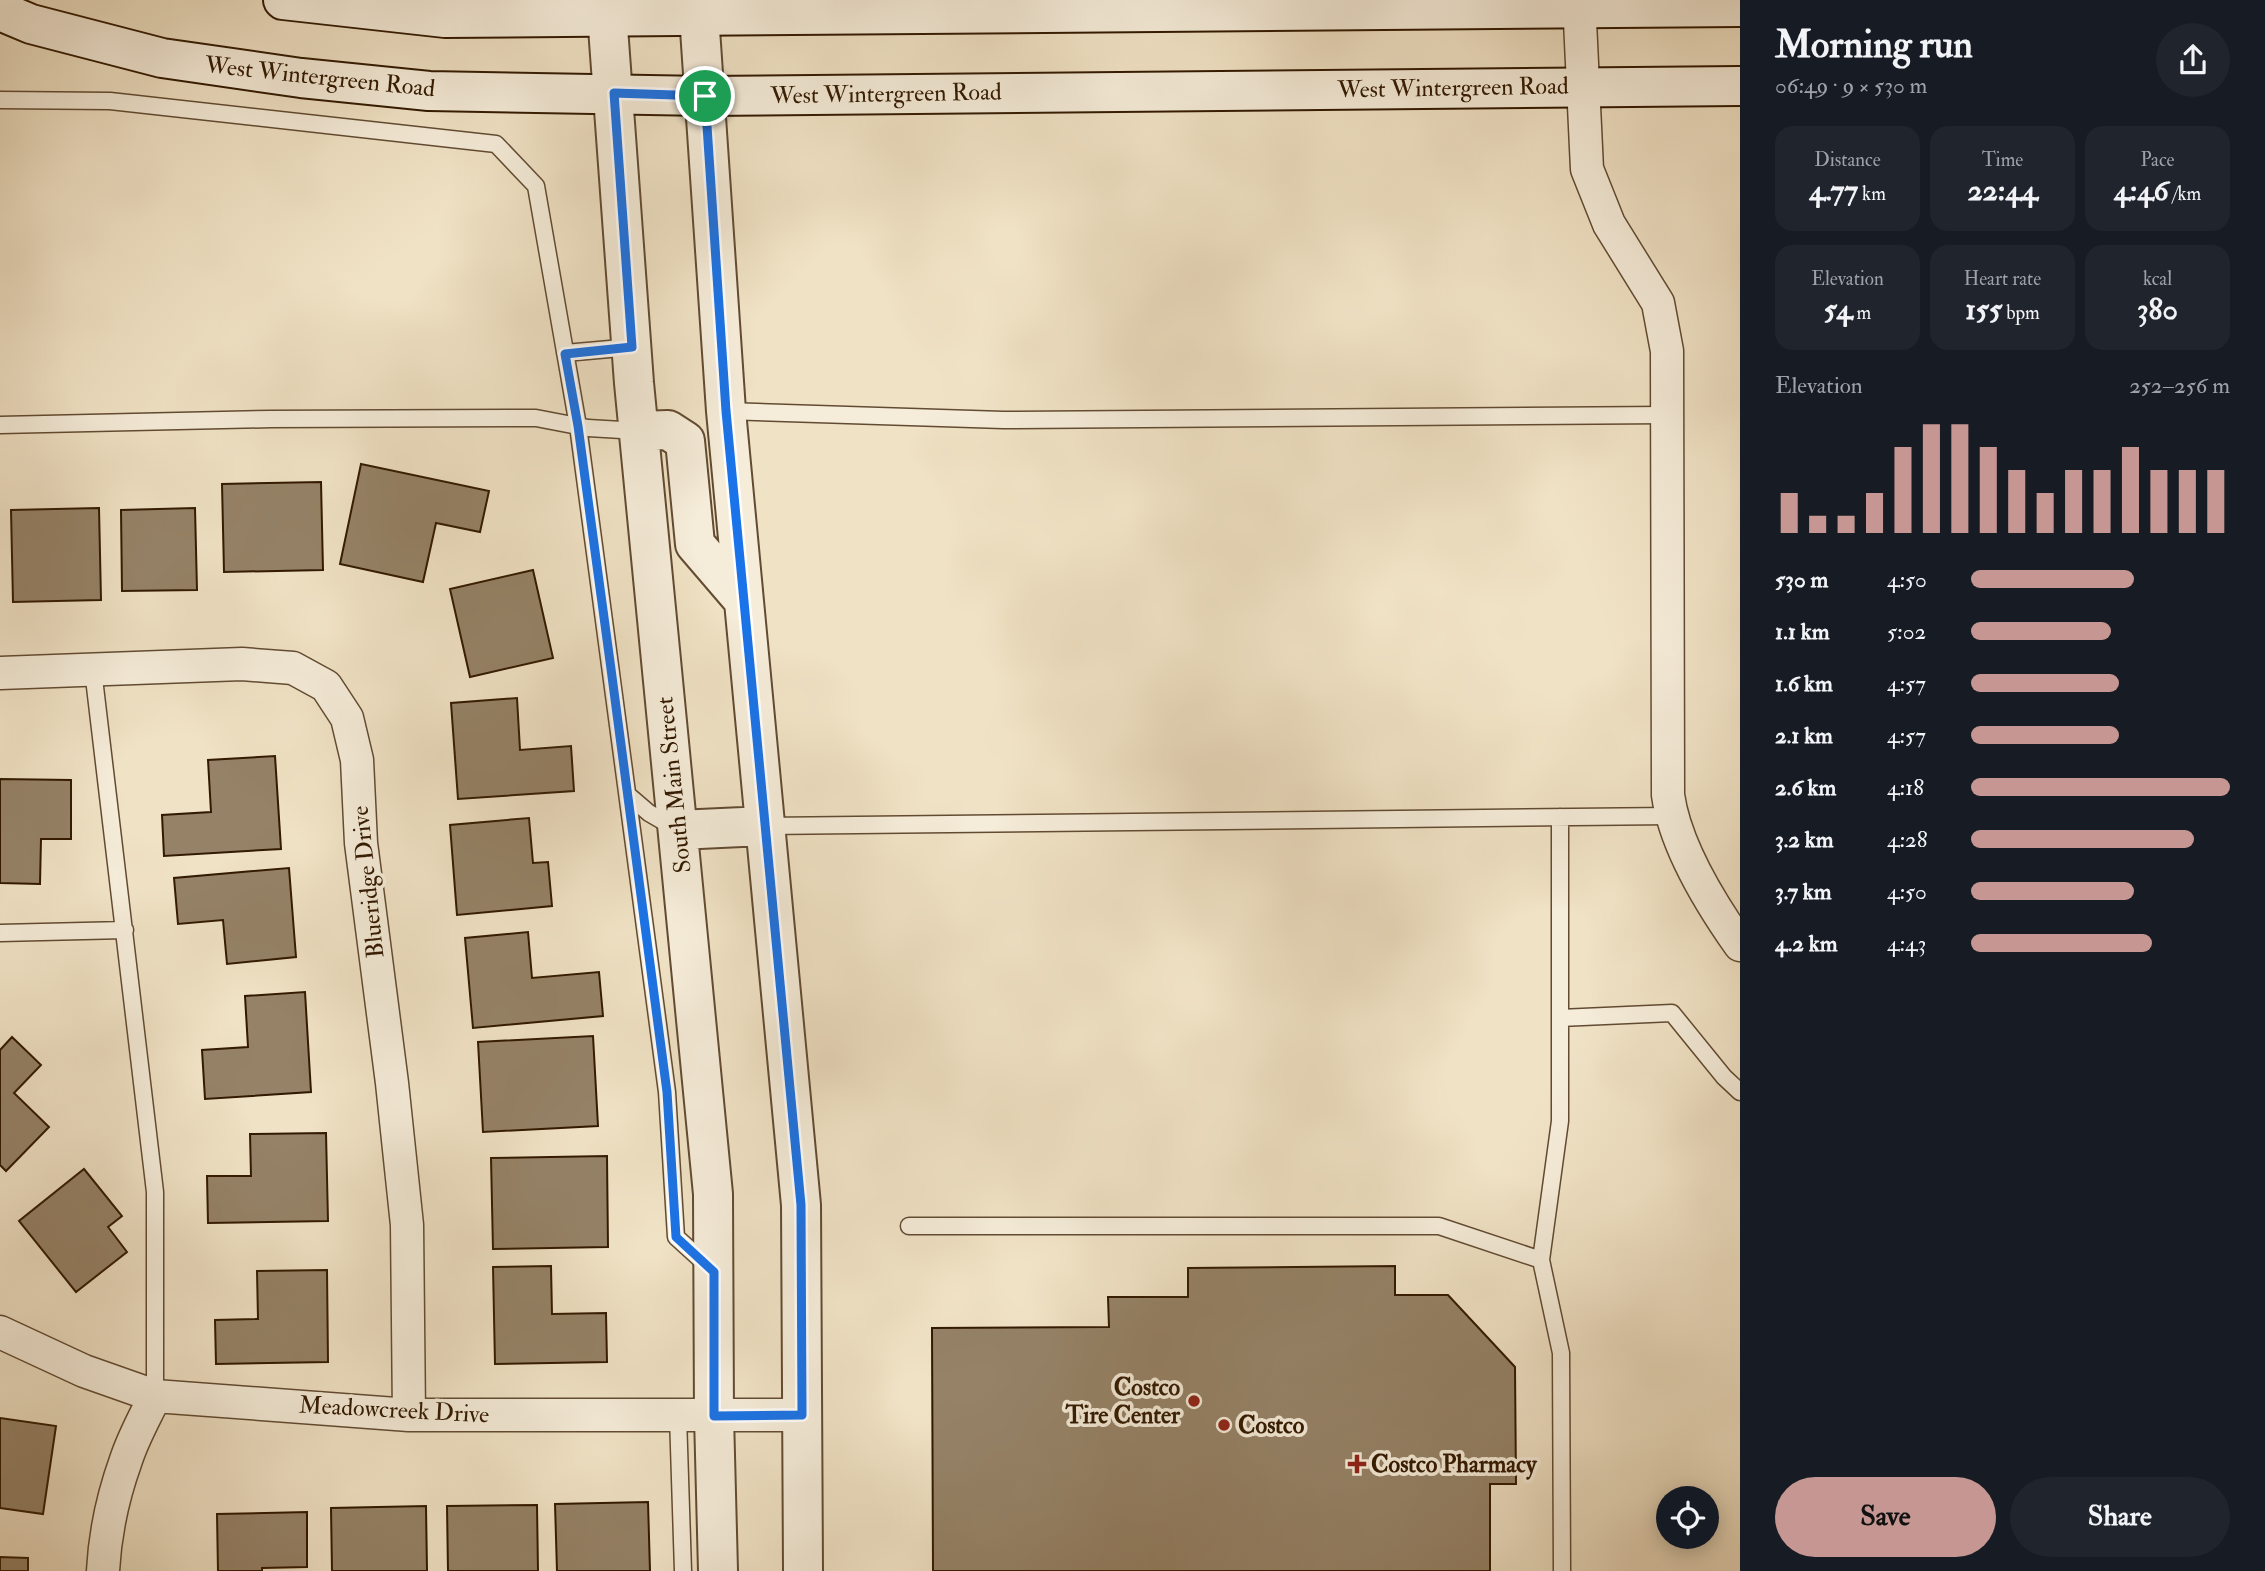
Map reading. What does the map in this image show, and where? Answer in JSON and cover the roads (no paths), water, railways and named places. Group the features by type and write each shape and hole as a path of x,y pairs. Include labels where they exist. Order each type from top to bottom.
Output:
{"street":[{"path":"283,0 445,18 607,7 1579,4 1740,7"},
{"path":"1579,4 1587,169 1609,224 1658,303 1667,351 1668,796 1671,816 1688,858 1740,945"},
{"name":"South Main Street","path":"607,7 639,432 713,1194 714,1272 696,1416 718,1571"},
{"path":"699,8 726,411 801,1205 803,1571"},
{"name":"West Wintergreen Road","path":"0,11 31,24 162,58 301,78 429,91 705,96 1740,86"},
{"path":"639,432 668,430 685,441 695,544 743,600"},
{"name":"Blueridge Drive","path":"0,673 242,664 293,668 326,686 348,718 357,760 361,843 407,1225 409,1415"},
{"path":"678,830 765,826"},
{"name":"Meadowcreek Drive","path":"0,1332 84,1371 155,1396 409,1415 802,1415"},
{"path":"103,1571 104,1550 126,1458 155,1396"}],"lane":[{"path":"0,100 110,101 496,144 536,186 578,426 628,796 667,1092 676,1237 714,1272"},
{"path":"565,354 632,347"},
{"path":"726,411 1003,420 1668,415"},
{"path":"0,425 271,419 536,418 578,426 639,432"},
{"path":"93,670 155,1192 155,1396"},
{"path":"628,796 649,813 678,830"},
{"path":"765,826 1671,816"},
{"path":"1560,817 1560,1121 1541,1260 1561,1353 1562,1571"},
{"path":"0,933 125,930"},
{"path":"1560,1018 1672,1013 1724,1077 1740,1092"},
{"path":"909,1226 1439,1226 1541,1260"},
{"path":"683,1571 696,1416"}],"place":[{"name":"Costco Tire Center","path":"1194,1401"},
{"name":"Costco","path":"1224,1425"},
{"name":"Costco Pharmacy","path":"1357,1464"}]}
